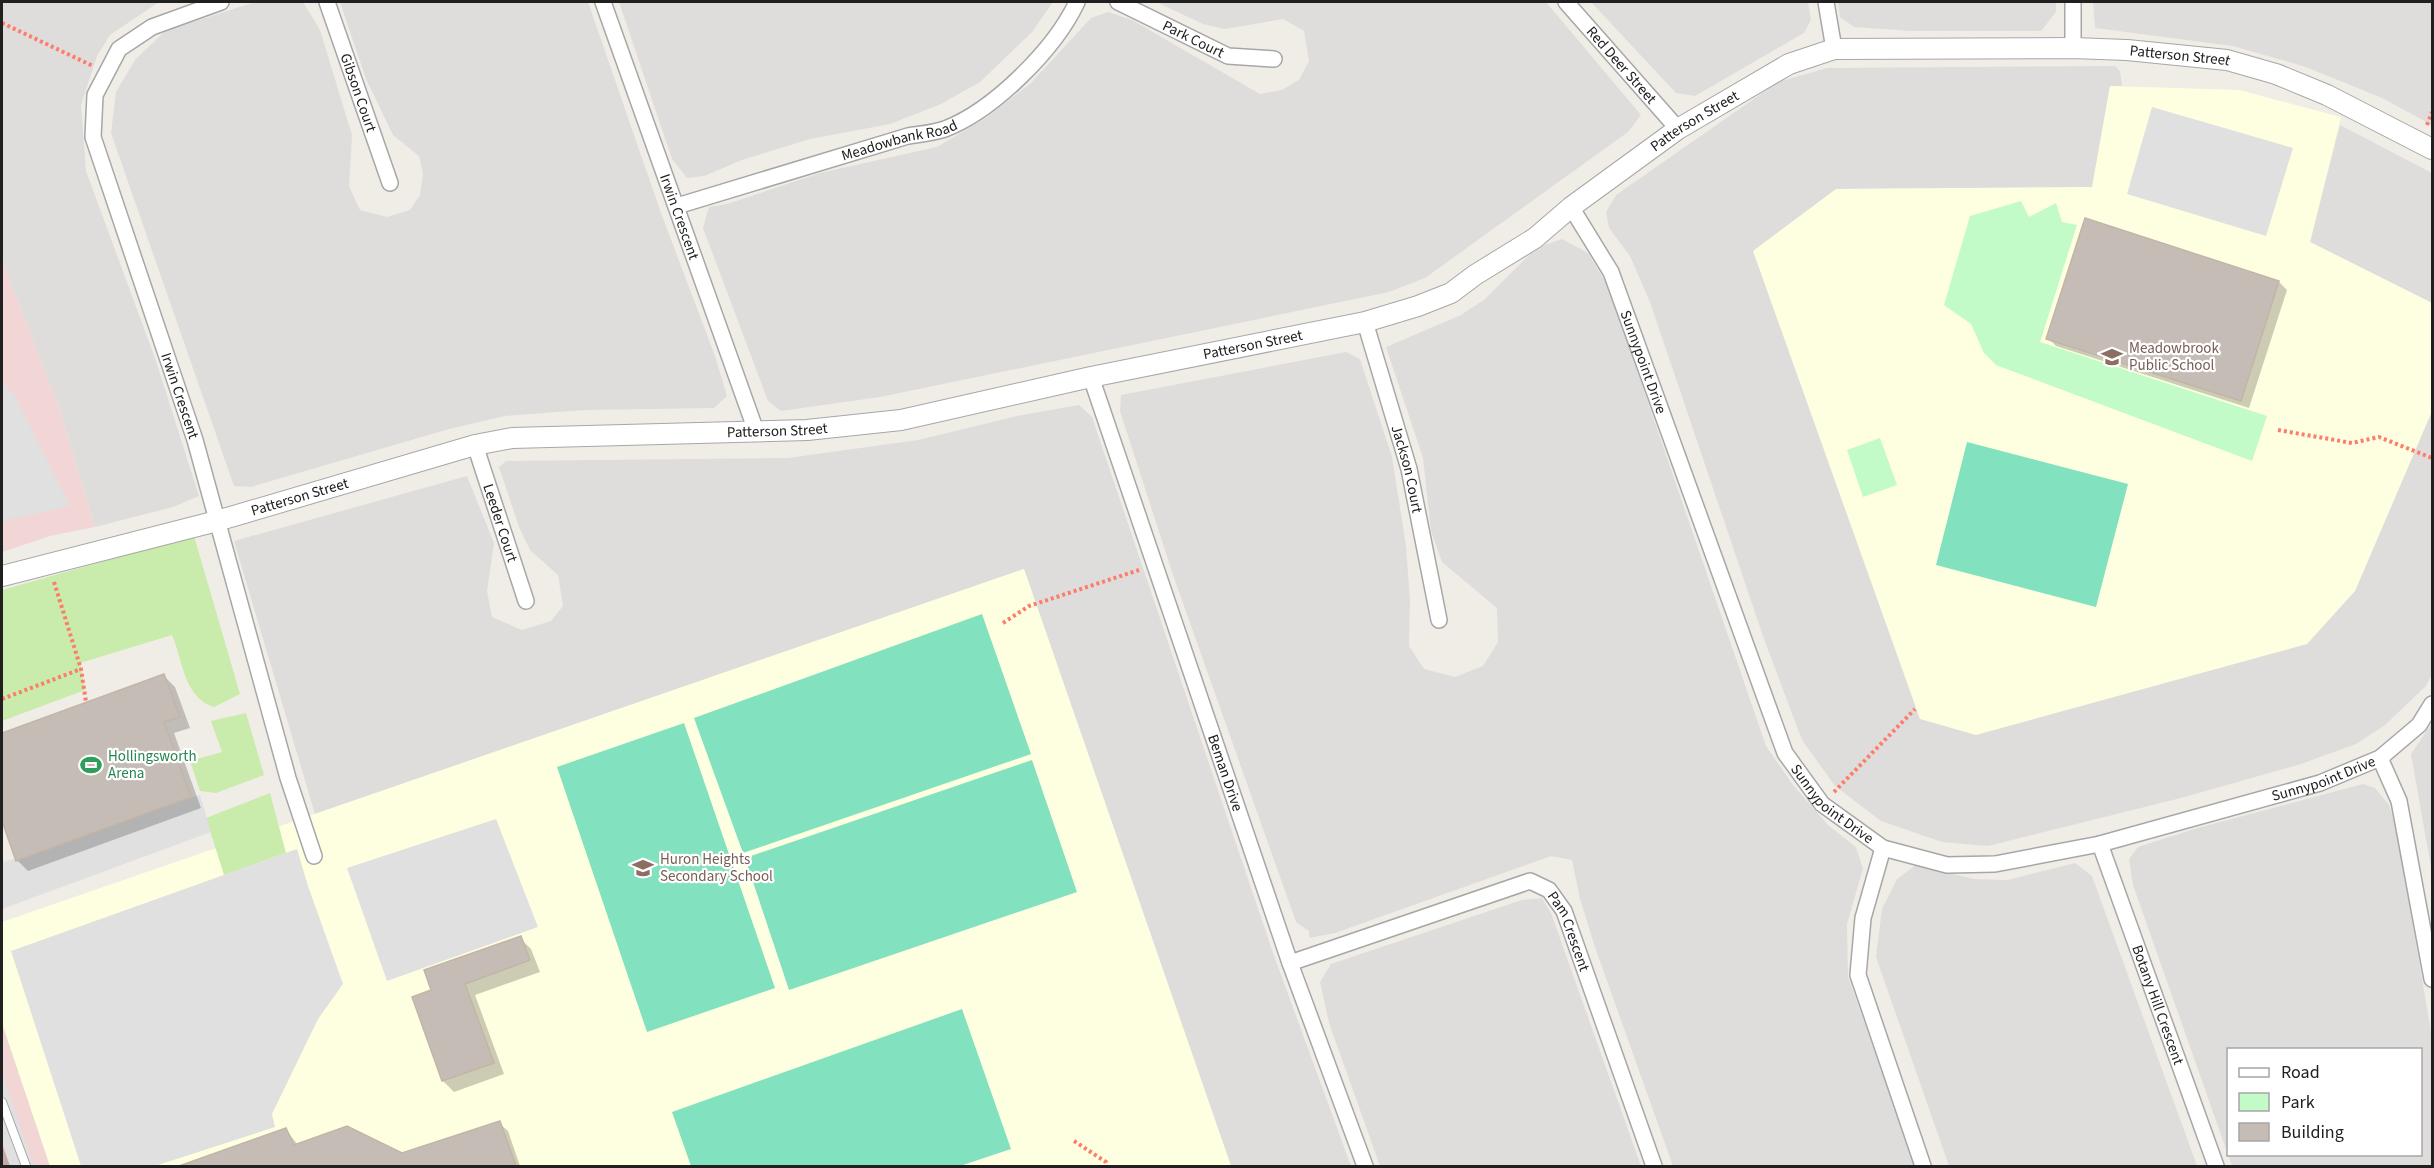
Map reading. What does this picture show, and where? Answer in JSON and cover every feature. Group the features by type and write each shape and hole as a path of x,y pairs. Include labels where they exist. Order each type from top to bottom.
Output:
{"street":[{"name":"Irwin Crescent","path":"221,2 152,27 119,49 95,95 93,137 195,440 288,778 314,856"},
{"name":"Gibson Court","path":"327,2 390,183"},
{"name":"Irwin Crescent","path":"603,2 756,431"},
{"name":"Meadowbank Road","path":"677,206 908,136 945,129 986,105 1037,61 1066,24 1077,2"},
{"name":"Park Court","path":"1118,2 1228,56 1274,59"},
{"name":"Red Deer Street","path":"1566,2 1678,129"},
{"path":"1826,2 1834,48"},
{"path":"2073,2 2073,48"},
{"name":"Patterson Street","path":"2,576 217,521 475,445 523,438 807,430 901,420 1091,377 1365,322 1451,293 1475,275 1535,238 1571,207 1678,129 1789,64 1834,48 2073,48 2127,50 2227,60 2276,75 2327,95 2433,149"},
{"name":"Sunnypoint Drive","path":"1571,207 1611,272 1785,753 1822,804 1883,848 1947,865 1995,864 2100,844 2320,783 2380,758 2419,724 2433,704"},
{"name":"Jackson Court","path":"1365,322 1409,469 1439,620"},
{"name":"Beman Drive","path":"1091,377 1290,963 1365,1167"},
{"name":"Leeder Court","path":"475,445 526,601"},
{"path":"2380,758 2399,801 2433,979"},
{"name":"Botany Hill Crescent","path":"2100,844 2216,1167"},
{"path":"1883,848 1863,918 1858,975 1923,1167"},
{"name":"Pam Crescent","path":"1290,963 1530,881 1549,890 1564,910 1654,1167"}],"lane":[{"path":"2,1102 26,1167"}],"path":[{"path":"2,23 107,73"},
{"path":"2278,430 2352,443 2379,437 2433,459"},
{"path":"48,564 81,669 86,702"},
{"path":"1002,623 1029,606 1154,565"},
{"path":"2,699 81,669"},
{"path":"1822,804 1915,709"},
{"path":"1074,1141 1106,1162 1107,1167"}],"shaded area":[{"path":"2,2 159,2 110,35 97,56 81,105 86,171 156,361 199,496 173,507 95,527 59,407 2,260"},
{"path":"255,2 303,2 320,30 352,135 349,186 360,210 387,217 410,210 420,195 423,174 419,156 393,135 366,79 340,2 588,2 661,213 715,356 727,396 714,408 584,410 505,416 449,429 251,487 234,486 111,133 116,92 135,60 165,31"},
{"path":"619,2 1053,2 1032,32 980,82 941,104 890,124 810,139 742,160 704,176 687,178 672,159"},
{"path":"1156,2 1546,2 1641,115 1628,132 1425,278 1389,292 880,397 781,411 768,401 703,228 709,207 727,204 820,173 937,147 987,117 1031,83 1091,18 1108,12 1132,20 1260,94 1282,90 1299,80 1309,61 1304,31 1283,19 1225,29 1203,24"},
{"path":"1591,2 1808,2 1811,20 1804,33 1695,96 1676,93"},
{"path":"1838,2 2056,2 2056,12 2041,31 1911,31 1854,27 1840,17"},
{"path":"2093,2 2432,2 2432,125 2382,98 2306,67 2233,46 2095,28"},
{"path":"2115,66 2120,71 2122,86 2110,86 2093,187 1836,189 2355,591 2432,411 2432,674 2426,686 2385,725 2356,744 2298,765 2177,799 1988,846 1942,842 1881,821 1835,786 1802,740 1764,639 1650,302 1630,256 1609,228 1606,212 1616,195 1778,82 1827,68"},
{"name":"Meadowbrook Public School","path":"2110,86 2239,90 2341,117 2310,242 2432,303 2432,411 2355,591 2307,644 1976,735 1920,719 1753,251 1836,189 2092,187"},
{"path":"2152,107 2293,148 2266,236 2127,194"},
{"path":"2340,125 2432,173 2432,303 2310,242"},
{"path":"1562,239 1588,253 1608,286 1766,746 1793,785 1828,825 1856,847 1863,869 1847,924 1848,977 1916,1166 1673,1166 1596,950 1580,899 1572,860 1551,856 1335,933 1309,938 1309,931 1296,922 1173,575 1120,411 1121,395 1346,352 1360,359 1392,457 1406,546 1410,600 1409,646 1424,669 1455,677 1483,666 1498,642 1497,608 1442,562 1431,531 1423,458 1386,347 1461,315 1485,299 1536,248"},
{"path":"2,260 59,407 95,527 50,536 2,552"},
{"path":"2,382 15,396 70,506 2,521"},
{"path":"1079,405 1092,417 1273,953 1351,1166 1231,1166 1024,569 315,814 234,541 467,476 494,543 487,591 492,617 522,630 551,621 563,606 558,575 530,550 519,527 499,467 506,461 788,458 918,440 1017,416"},
{"name":"Huron Heights Secondary School","path":"1024,569 1231,1166 50,1166 2,1023 2,922"},
{"path":"2432,723 2432,873 2411,754"},
{"path":"2363,784 2375,788 2389,805 2397,831 2432,1038 2432,1166 2232,1166 2228,1156 2422,1156 2422,1048 2227,1048 2227,1152 2133,885 2129,859 2138,847 2194,829"},
{"path":"200,795 211,832 2,909 2,856 4,862"},
{"path":"496,819 538,927 387,981 347,868"},
{"path":"297,849 343,984 318,1019 272,1114 275,1127 155,1166 81,1166 11,951"},
{"path":"2075,863 2092,876 2197,1166 1949,1166 1876,957 1882,909 1897,879 1916,865 1974,879 2007,880"},
{"path":"1542,898 1551,913 1641,1166 1380,1166 1329,1023 1320,982 1331,964 1522,900"},
{"path":"2,1023 50,1166 2,1166"},
{"path":"2,1073 34,1166 11,1166 2,1140"}],"green space":[{"path":"2021,201 2029,217 2056,203 2062,222 2077,225 2040,342 2267,416 2252,461 1996,365 1984,353 1971,324 1944,305 1970,216"},
{"path":"1880,438 1897,485 1863,497 1847,450"},
{"path":"1967,442 2128,484 2096,607 1936,565"},
{"path":"194,536 240,694 214,707 196,696 186,677 172,635 80,663 85,690 2,721 2,590"},
{"path":"982,614 1031,754 743,853 694,718"},
{"path":"246,713 264,775 216,793 200,791 190,761 222,752 211,721"},
{"path":"684,723 775,988 647,1032 557,767"},
{"path":"1032,760 1077,892 789,990 745,858"},
{"path":"270,793 286,853 224,875 206,818"},
{"path":"962,1009 1011,1149 960,1166 691,1166 672,1112"}],"building":[{"path":"2085,218 2279,281 2241,401 2046,339"},
{"name":"Hollingsworth Arena","path":"164,674 180,717 164,722 191,797 16,861 2,821 2,733"},
{"path":"521,936 530,960 465,984 494,1063 442,1081 412,997 431,990 424,970"},
{"path":"500,1121 516,1166 179,1166 286,1128 294,1145 347,1126 402,1153"}],"place":[{"name":"Meadowbrook Public School","path":"2112,357"},
{"name":"Hollingsworth Arena","path":"91,765"},
{"name":"Huron Heights Secondary School","path":"643,868"}]}
